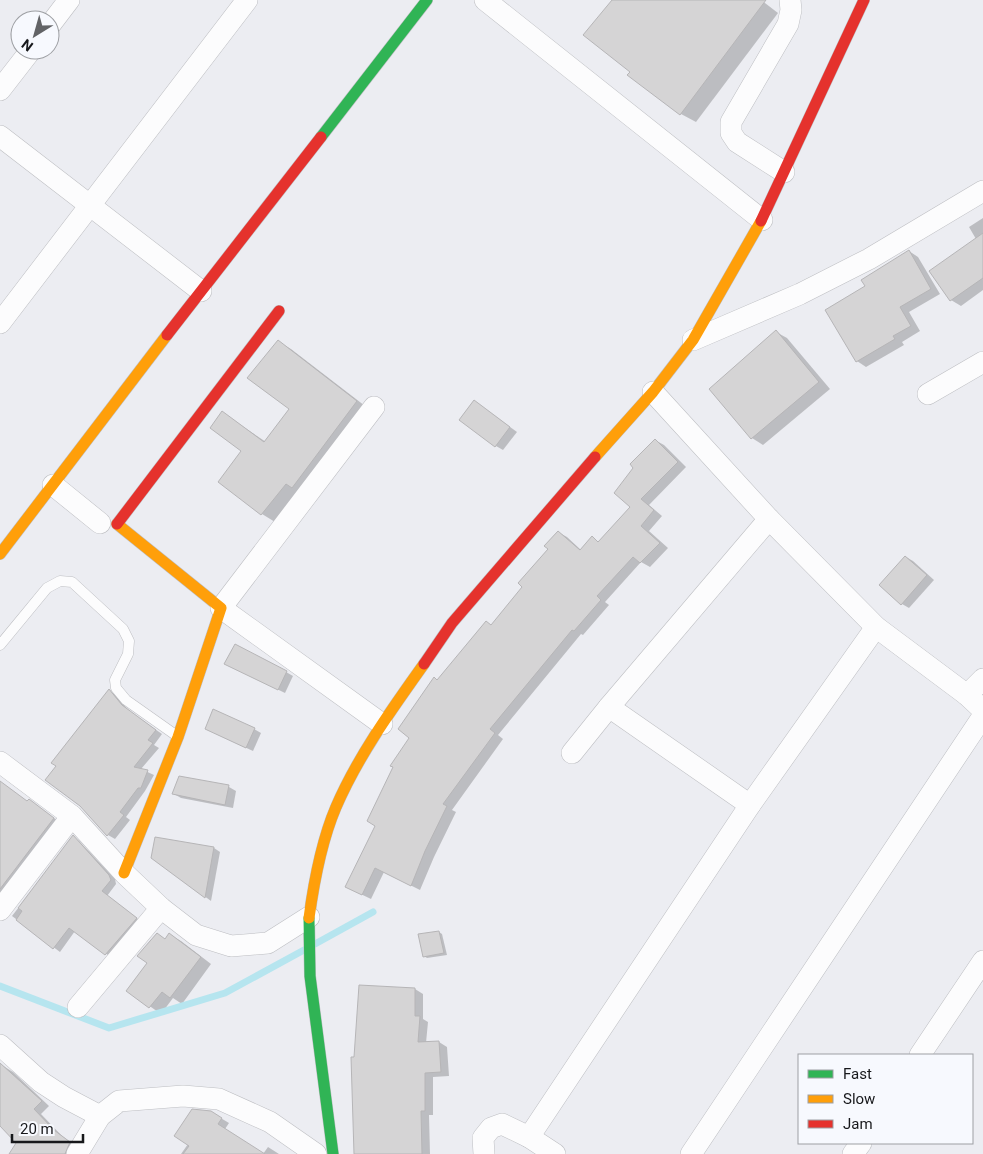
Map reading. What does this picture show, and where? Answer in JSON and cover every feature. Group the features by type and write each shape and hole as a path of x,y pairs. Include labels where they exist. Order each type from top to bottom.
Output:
{"street":[{"path":"60,12 69,0"},
{"path":"0,323 247,0"},
{"path":"0,554 427,0"},
{"path":"485,0 762,220"},
{"path":"784,172 737,142 731,133 731,122 788,24 791,10 790,0"},
{"path":"333,1154 310,976 309,927 321,851 336,807 382,724 452,623 584,469 653,392 693,340 762,220 864,0"},
{"path":"0,90 22,60"},
{"path":"0,136 201,291"},
{"path":"693,340 800,294 869,259 983,191"},
{"path":"279,312 117,524 222,608 382,724"},
{"path":"928,394 983,362"},
{"path":"653,392 769,519 876,627 967,695 983,710"},
{"path":"124,873 178,737 222,608 374,406"},
{"path":"53,485 100,523"},
{"path":"572,753 769,519"},
{"path":"530,1137 750,806 876,627"},
{"path":"967,695 983,679"},
{"path":"609,707 750,806"},
{"path":"690,1154 983,716"},
{"path":"0,762 72,816 124,873 160,908 196,935 231,946 268,943 309,927"},
{"path":"0,910 72,816"},
{"path":"78,1007 160,908"},
{"path":"921,1054 983,961"},
{"path":"0,1045 41,1082 64,1097 100,1116"},
{"path":"77,1154 100,1116 119,1101 183,1096 219,1099 270,1122 316,1154"},
{"path":"484,1154 483,1138 491,1128 502,1124 530,1137 555,1154"}],"lane":[{"path":"0,645 47,588 60,581 72,582 122,629 129,641 128,654 115,680 116,688 126,700 178,737"}],"building":[{"path":"612,0 766,0 680,115 627,75 630,72 583,35"},
{"path":"983,233 983,278 950,301 929,271"},
{"path":"909,250 931,289 900,307 911,326 893,336 895,339 856,362 825,310 865,286 861,280"},
{"path":"776,330 819,382 751,439 709,389"},
{"path":"278,340 357,401 292,488 286,484 261,515 218,482 241,451 210,428 222,411 264,442 289,409 247,378"},
{"path":"474,400 510,427 495,447 459,420"},
{"path":"655,439 678,462 641,499 654,510 641,526 660,543 640,563 633,557 597,596 601,600 574,631 572,630 490,729 495,733 443,804 447,806 425,851 411,886 375,868 362,895 345,887 375,826 367,821 393,767 390,766 409,738 398,729 434,677 437,680 486,621 491,625 522,587 518,583 548,549 544,546 558,531 580,550 592,536 598,542 630,507 614,493 633,468 630,464"},
{"path":"905,556 927,575 901,605 879,585"},
{"path":"235,644 287,671 278,690 224,664"},
{"path":"109,689 122,705 156,730 148,740 153,743 134,767 148,770 141,788 138,788 120,812 124,815 107,836 80,806 45,780 56,766 51,763"},
{"path":"213,709 255,728 246,748 205,729"},
{"path":"179,776 229,785 225,805 172,794"},
{"path":"0,781 27,801 29,799 54,818 0,889"},
{"path":"73,835 109,875 111,880 102,891 137,918 105,955 69,928 53,949 16,920 22,911 18,908"},
{"path":"155,837 214,847 205,898 151,858"},
{"path":"439,931 444,953 423,957 418,934"},
{"path":"157,933 165,939 169,933 201,957 170,998 162,992 149,1008 126,991 147,963 137,956"},
{"path":"359,985 415,988 415,1016 420,1016 418,1042 439,1041 441,1072 425,1073 425,1111 421,1111 422,1154 354,1154 351,1057 354,1057"},
{"path":"0,1063 42,1101 34,1109 54,1130 70,1142 65,1154 9,1154 16,1143 0,1126"},
{"path":"192,1109 211,1111 222,1118 218,1124 265,1154 183,1154 189,1146 174,1136"}],"waterway":[{"path":"315,944 373,912"},
{"path":"0,986 109,1028 225,993 304,950"}],"traffic: fast":[{"path":"321,137 427,0"},
{"path":"309,918 310,976 333,1154"}],"traffic: slow":[{"path":"595,457 653,392 693,340 761,221"},
{"path":"0,554 167,335"},
{"path":"117,524 221,608 178,737 124,873"},
{"path":"309,918 319,862 326,834 336,807 365,751 424,664"}],"traffic: jam":[{"path":"761,221 864,0"},
{"path":"167,335 321,137"},
{"path":"117,524 279,311"},
{"path":"424,664 452,623 595,457"}]}
